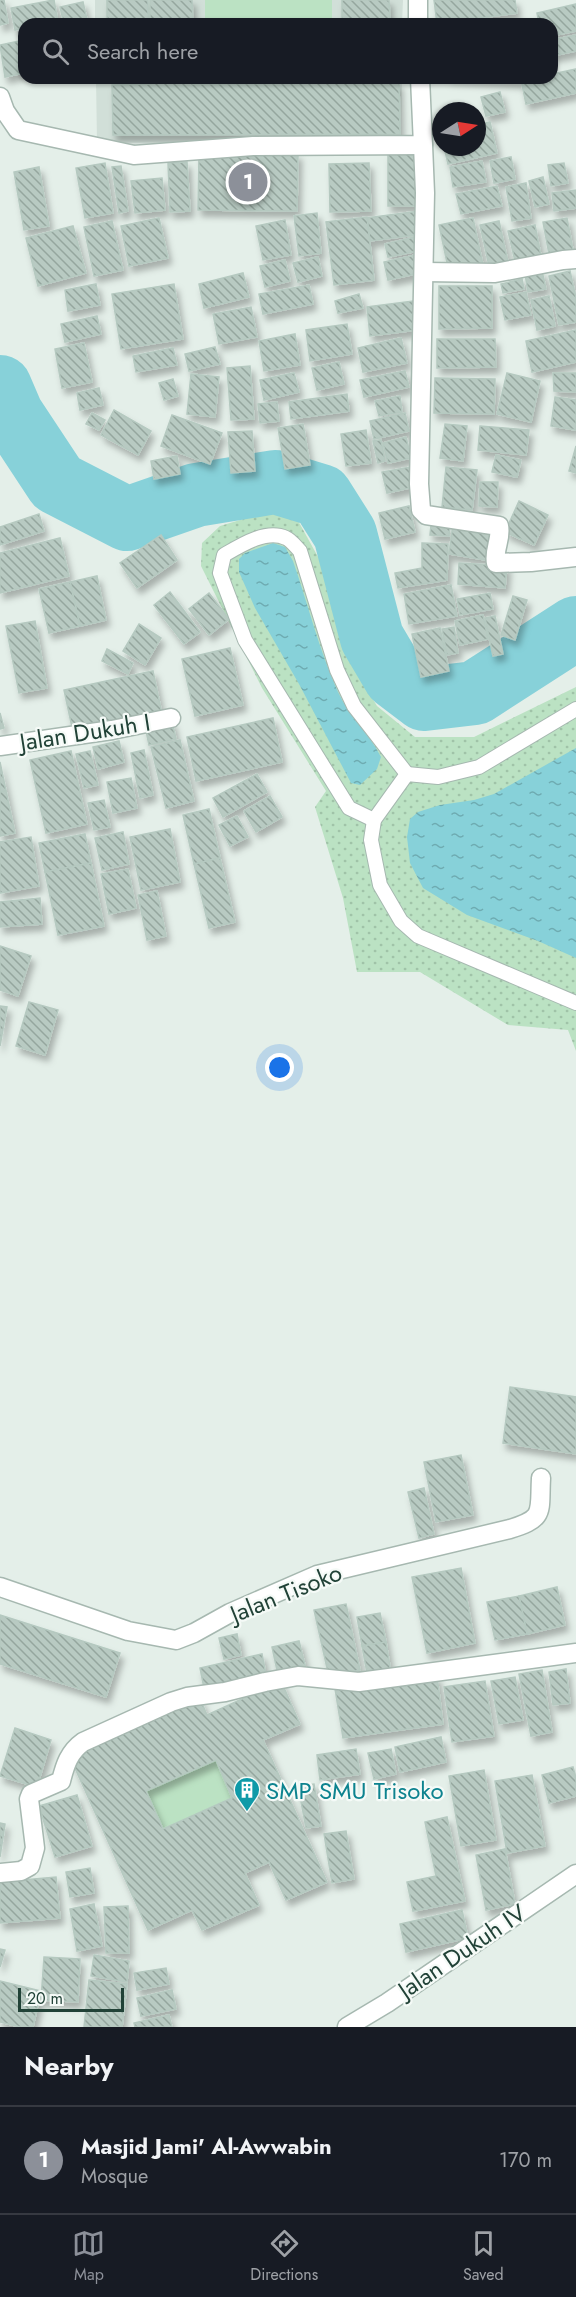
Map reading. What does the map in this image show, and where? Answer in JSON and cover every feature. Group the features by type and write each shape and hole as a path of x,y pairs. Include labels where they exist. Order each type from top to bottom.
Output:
{"street":[{"path":"418,0 418,18"},
{"path":"420,84 425,193 419,484 421,510 426,515 499,526 496,563 576,557"},
{"path":"0,97 18,130 134,155 253,146 423,145"},
{"path":"424,272 495,273 553,261 576,259"},
{"name":"Jalan Dukuh I","path":"0,746 112,730 171,718"},
{"name":"Jalan Tisoko","path":"0,1587 128,1631 176,1640 194,1634 230,1613 317,1575 532,1522 538,1513 541,1478"},
{"path":"0,1873 21,1871 30,1866 34,1848 29,1799 31,1794 61,1781 74,1748 171,1702 298,1676 359,1682 576,1653"},
{"name":"Jalan Dukuh IV","path":"347,2027 387,2003 576,1874"}],"lane":[{"path":"374,820 349,808 245,640 220,573 224,555 241,544 269,535 287,538 300,551 341,679 354,706 407,774 438,777 479,767 576,709"},
{"path":"407,774 374,820 371,840 380,885 401,921 418,936 576,1003"}],"shaded area":[{"path":"95,0 403,0 402,18 95,18"},
{"path":"96,84 402,84 401,141 97,143"}],"green space":[{"path":"205,0 332,0 332,18 205,18"},
{"path":"264,513 296,517 338,593 356,671 377,706 415,737 474,737 576,687 576,1051 568,1030 508,1025 420,972 357,972 343,898 315,807 326,791 262,688 201,566 202,543 220,526"},
{"path":"216,1760 232,1798 163,1829 146,1791"}],"water":[{"path":"273,543 285,547 293,561 319,643 338,692 381,757 377,769 360,785 351,783 299,684 255,608 239,572 239,559 245,553"},
{"path":"576,748 576,958 538,941 467,915 423,888 410,863 407,837 410,819 418,812 494,794"}],"building":[{"path":"0,0 4,0 8,23 0,25"},
{"path":"54,0 57,18 18,18 18,29 15,30 11,8"},
{"path":"107,0 148,0 148,18 107,18"},
{"path":"150,0 192,0 193,18 150,18"},
{"path":"342,0 389,0 390,18 342,18"},
{"path":"434,0 515,0 517,13 481,18 436,18"},
{"path":"83,2 87,18 63,18 60,7"},
{"path":"576,4 576,31 558,35 558,18 538,18 537,13"},
{"path":"576,35 576,51 558,55 558,39"},
{"path":"18,41 18,74 5,77 0,45"},
{"path":"576,69 576,93 526,104 522,84 558,84 558,73"},
{"path":"399,84 400,134 113,135 112,85"},
{"path":"500,92 505,112 486,116 486,102 482,102 481,97"},
{"path":"490,122 497,153 486,155 486,123"},
{"path":"199,153 298,154 297,211 198,210"},
{"path":"420,153 420,206 388,206 388,154"},
{"path":"446,156 484,156 448,164"},
{"path":"511,157 515,179 494,183 490,161"},
{"path":"482,161 486,182 453,187 450,167"},
{"path":"187,162 190,211 170,212 168,163"},
{"path":"105,163 113,213 85,218 76,168"},
{"path":"369,163 371,211 330,212 329,164"},
{"path":"564,163 568,183 551,186 548,165"},
{"path":"121,166 128,211 119,213 112,167"},
{"path":"39,167 49,226 24,230 14,172"},
{"path":"543,177 549,204 535,207 529,181"},
{"path":"162,178 165,210 135,213 131,181"},
{"path":"526,183 531,218 512,221 506,187"},
{"path":"497,186 502,206 461,214 456,194"},
{"path":"576,190 576,208 554,211 552,193"},
{"path":"419,211 423,234 370,241 367,218"},
{"path":"317,213 321,253 299,256 294,216"},
{"path":"367,217 374,280 334,285 326,222"},
{"path":"159,218 168,258 129,266 121,226"},
{"path":"473,218 483,265 449,272 439,225"},
{"path":"567,218 573,250 549,254 543,222"},
{"path":"285,220 291,255 263,260 256,226"},
{"path":"112,221 123,270 94,276 84,227"},
{"path":"499,221 508,262 489,266 480,225"},
{"path":"535,225 541,256 515,261 508,231"},
{"path":"73,226 86,273 38,286 26,238"},
{"path":"415,237 418,251 388,257 385,244"},
{"path":"416,255 420,273 388,280 384,262"},
{"path":"318,257 322,276 298,282 293,263"},
{"path":"285,260 290,281 265,287 260,266"},
{"path":"542,271 546,289 528,292 525,274"},
{"path":"570,271 576,298 576,322 559,325 549,276"},
{"path":"243,273 249,297 204,308 199,284"},
{"path":"522,279 524,289 503,293 501,284"},
{"path":"96,284 100,305 68,311 65,290"},
{"path":"174,284 183,339 121,349 112,294"},
{"path":"309,285 313,304 263,314 259,294"},
{"path":"439,286 492,286 492,328 439,329"},
{"path":"526,292 531,315 505,320 500,297"},
{"path":"359,294 363,308 338,313 335,301"},
{"path":"549,296 555,326 537,330 531,300"},
{"path":"413,301 416,330 370,336 367,307"},
{"path":"251,307 257,337 219,344 213,314"},
{"path":"97,316 101,334 65,342 61,324"},
{"path":"347,324 352,354 310,361 306,330"},
{"path":"576,330 576,362 532,372 526,341"},
{"path":"295,334 300,365 264,371 259,341"},
{"path":"401,338 407,363 363,372 358,348"},
{"path":"437,339 495,339 496,367 437,368"},
{"path":"84,343 92,382 62,388 55,349"},
{"path":"215,347 220,364 189,371 185,354"},
{"path":"173,348 177,365 136,372 133,356"},
{"path":"339,362 344,384 317,390 312,368"},
{"path":"250,366 254,419 231,420 227,368"},
{"path":"405,371 409,387 364,397 360,380"},
{"path":"294,373 299,392 264,400 260,380"},
{"path":"507,373 540,381 531,422 497,414"},
{"path":"553,373 576,373 576,392 554,391"},
{"path":"191,374 219,377 215,417 187,414"},
{"path":"435,378 495,379 494,414 434,413"},
{"path":"173,379 178,396 164,400 159,383"},
{"path":"99,388 103,405 80,410 77,393"},
{"path":"347,394 349,411 291,419 289,402"},
{"path":"400,396 402,412 379,416 375,401"},
{"path":"555,397 576,400 576,430 551,426"},
{"path":"277,402 279,421 260,423 258,404"},
{"path":"114,410 151,431 138,455 101,435"},
{"path":"92,413 105,420 99,430 86,424"},
{"path":"405,413 409,431 374,439 370,421"},
{"path":"172,415 222,433 210,464 161,446"},
{"path":"303,424 310,465 285,469 278,428"},
{"path":"445,424 467,426 463,461 440,458"},
{"path":"480,426 529,430 526,455 478,450"},
{"path":"366,430 371,463 346,466 341,434"},
{"path":"252,431 255,471 231,473 228,432"},
{"path":"406,437 411,458 388,463 383,443"},
{"path":"381,440 385,461 378,463 373,441"},
{"path":"576,446 576,473 569,471"},
{"path":"496,455 521,460 517,477 492,472"},
{"path":"177,456 180,474 154,479 151,461"},
{"path":"410,467 414,487 387,493 382,472"},
{"path":"446,467 477,470 472,510 442,507"},
{"path":"480,482 498,482 497,507 479,506"},
{"path":"519,501 548,515 534,545 505,532"},
{"path":"409,506 415,532 385,539 379,513"},
{"path":"39,514 44,531 0,545 0,527"},
{"path":"453,524 496,531 491,561 449,554"},
{"path":"431,525 450,526 449,536 430,535"},
{"path":"161,535 177,560 137,588 120,563"},
{"path":"60,538 69,576 0,593 0,553"},
{"path":"422,543 448,544 447,580 398,588 395,573 422,568"},
{"path":"459,563 507,566 505,588 458,584"},
{"path":"97,576 106,620 80,626 70,582"},
{"path":"70,582 80,626 49,633 39,589"},
{"path":"451,585 457,616 409,624 404,594"},
{"path":"170,592 200,632 184,644 154,605"},
{"path":"209,593 229,619 209,635 189,609"},
{"path":"490,593 493,609 460,615 457,599"},
{"path":"513,596 527,600 515,640 501,635"},
{"path":"483,615 488,639 460,645 455,621"},
{"path":"495,616 503,654 493,656 485,618"},
{"path":"35,621 47,688 19,693 6,626"},
{"path":"139,624 161,638 145,665 123,651"},
{"path":"454,627 458,653 447,655 442,629"},
{"path":"440,628 449,671 421,677 412,634"},
{"path":"230,648 243,705 195,716 182,659"},
{"path":"107,649 133,663 128,674 102,661"},
{"path":"153,671 162,714 73,732 64,690"},
{"path":"0,713 4,728 0,729"},
{"path":"273,718 282,762 196,781 187,737"},
{"path":"172,721 176,739 149,745 145,726"},
{"path":"180,740 194,801 166,808 151,747"},
{"path":"119,741 124,762 98,769 93,747"},
{"path":"144,750 153,795 140,798 131,753"},
{"path":"71,751 87,824 46,833 30,760"},
{"path":"90,751 98,785 84,788 76,754"},
{"path":"0,762 6,791 0,792"},
{"path":"257,774 267,792 223,817 213,798"},
{"path":"131,778 137,808 113,813 107,782"},
{"path":"6,791 15,833 0,836 0,792"},
{"path":"270,796 282,817 256,832 244,811"},
{"path":"104,800 110,827 94,830 88,803"},
{"path":"209,809 220,858 194,864 183,815"},
{"path":"237,816 248,837 230,846 219,825"},
{"path":"170,829 180,882 141,890 130,837"},
{"path":"123,832 129,864 102,870 95,838"},
{"path":"85,834 91,863 45,872 39,843"},
{"path":"31,837 39,886 0,893 0,842"},
{"path":"220,858 235,922 209,928 194,864"},
{"path":"91,863 104,926 58,935 45,872"},
{"path":"128,869 136,908 109,914 101,874"},
{"path":"157,891 166,936 147,940 138,895"},
{"path":"40,898 42,924 0,927 0,902"},
{"path":"0,946 31,956 18,996 0,990"},
{"path":"29,1002 58,1010 45,1055 16,1046"},
{"path":"0,1006 7,1007 0,1046"},
{"path":"510,1387 576,1397 576,1454 503,1443"},
{"path":"461,1455 473,1515 436,1522 424,1462"},
{"path":"424,1488 434,1534 419,1538 408,1492"},
{"path":"461,1568 475,1643 427,1653 412,1577"},
{"path":"557,1587 565,1625 527,1634 519,1596"},
{"path":"519,1596 527,1634 495,1640 487,1602"},
{"path":"346,1604 360,1670 329,1677 314,1610"},
{"path":"380,1613 386,1642 362,1646 357,1617"},
{"path":"0,1615 120,1653 106,1697 0,1664"},
{"path":"237,1634 241,1655 224,1659 219,1638"},
{"path":"299,1641 306,1669 278,1675 272,1647"},
{"path":"386,1642 391,1673 368,1678 362,1646"},
{"path":"262,1654 267,1680 205,1693 200,1668"},
{"path":"566,1669 570,1703 553,1705 549,1672"},
{"path":"542,1670 552,1732 531,1736 519,1674"},
{"path":"437,1676 443,1724 343,1738 335,1689"},
{"path":"515,1677 523,1720 499,1724 491,1681"},
{"name":"SMP SMU Trisoko","path":"281,1681 300,1724 263,1740 327,1882 286,1900 269,1862 245,1873 259,1905 202,1930 192,1910 148,1930 70,1757 200,1699 207,1715","holes":["216,1760 232,1798 163,1829 146,1791"]},
{"path":"485,1681 494,1736 452,1742 444,1687"},
{"path":"15,1728 51,1740 37,1787 0,1776"},
{"path":"441,1737 446,1762 400,1772 395,1747"},
{"path":"356,1749 360,1774 320,1780 317,1755"},
{"path":"391,1749 396,1774 374,1779 368,1753"},
{"path":"573,1767 576,1778 576,1796 549,1803 542,1775"},
{"path":"484,1770 496,1840 461,1846 449,1776"},
{"path":"532,1775 545,1846 507,1853 495,1781"},
{"path":"314,1784 321,1826 306,1828 298,1786"},
{"path":"77,1795 92,1846 55,1857 39,1806"},
{"path":"447,1817 465,1901 413,1911 407,1882 436,1876 425,1822"},
{"path":"0,1823 5,1824 0,1857"},
{"path":"346,1831 354,1879 332,1883 324,1834"},
{"path":"505,1849 515,1904 486,1910 476,1855"},
{"path":"90,1868 94,1893 70,1897 66,1872"},
{"path":"56,1877 60,1918 0,1923 0,1882"},
{"path":"94,1904 102,1946 77,1951 70,1909"},
{"path":"128,1906 129,1953 106,1953 104,1907"},
{"path":"462,1910 468,1938 406,1952 400,1924"},
{"path":"0,1949 5,1950 0,1967"},
{"path":"94,1955 129,1961 127,1982 91,1976"},
{"path":"44,1957 80,1959 78,2002 41,2000"},
{"path":"166,1968 169,1984 137,1990 134,1973"},
{"path":"89,1980 127,1984 122,2027 84,2027"},
{"path":"0,1981 41,1991 33,2027 20,2027 0,2022"},
{"path":"172,1990 176,2009 141,2016 137,1998"},
{"path":"169,2015 172,2027 135,2027 134,2023"}],"waterway":[{"path":"0,387 12,415 57,483 127,519 196,495 275,482 321,496 345,534 372,638 395,677 424,699 475,693 576,628"}],"place":[{"name":"Masjid Jami' Al-Awwabin","path":"248,182"},
{"name":"SMP SMU Trisoko","path":"247,1813"}]}
